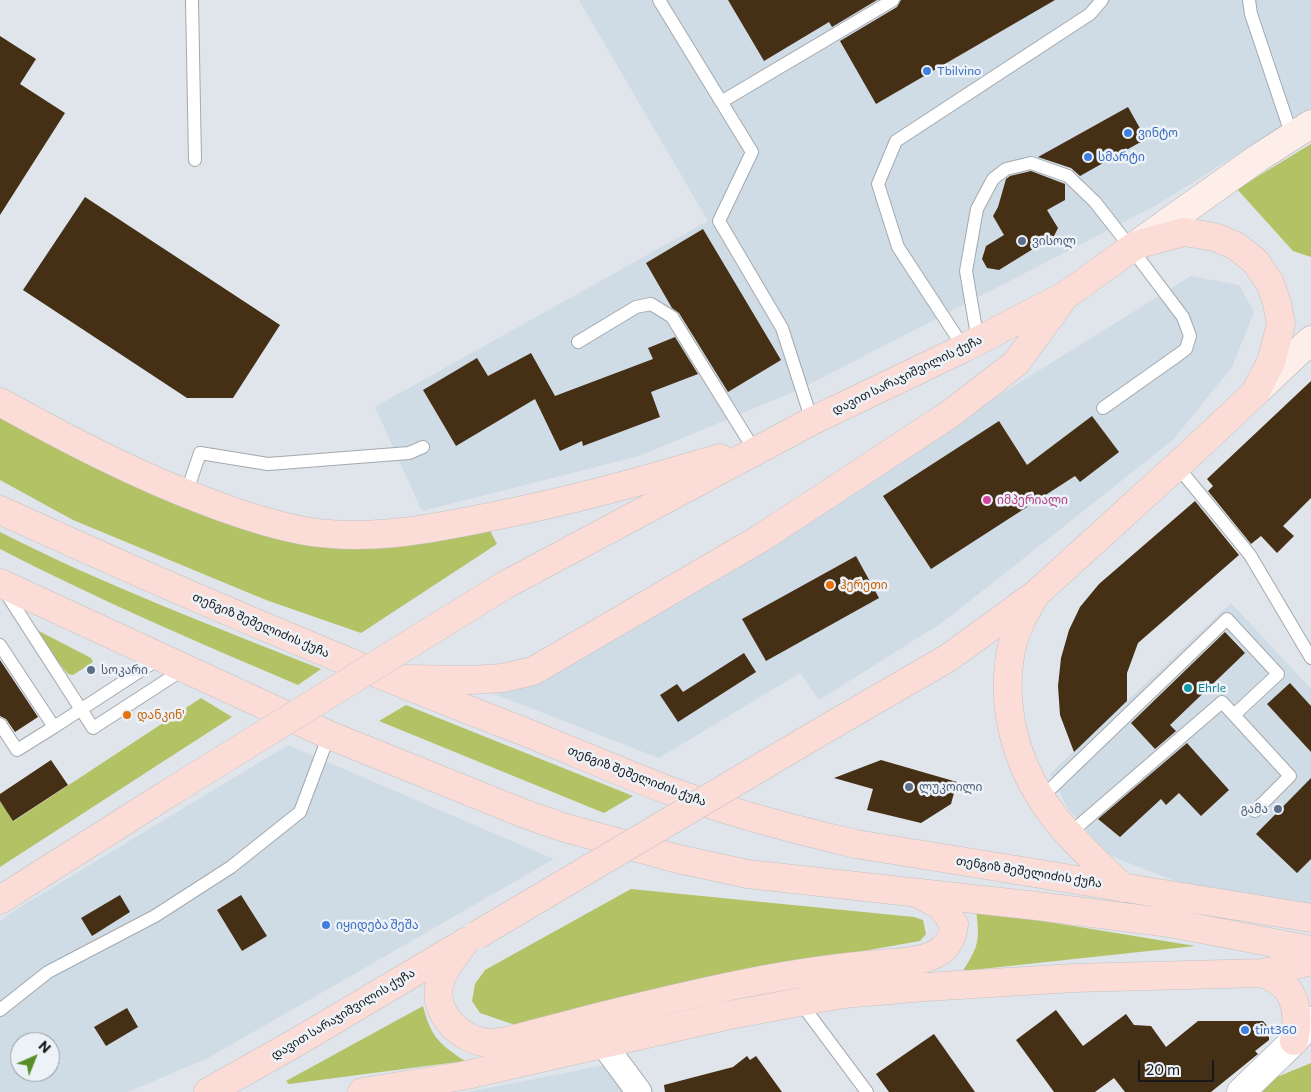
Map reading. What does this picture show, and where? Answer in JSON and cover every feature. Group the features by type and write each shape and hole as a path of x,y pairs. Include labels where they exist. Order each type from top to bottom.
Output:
{"main road":[{"name":"დავით სარაჯიშვილის ქუჩა","path":"0,900 504,586 812,421 971,344 1066,295 1258,158 1301,130"},
{"path":"1134,246 1184,232 1215,237 1236,246 1255,261 1270,283 1277,303 1281,324 1272,362 1255,392"},
{"path":"386,678 472,680 502,678 533,671 761,538 950,414 1016,363 1066,295"},
{"path":"1123,888 1069,834 1041,798 1024,768 1010,720 1007,696 1012,644 1022,619 1036,594 1177,466 1311,340"},
{"path":"0,402 63,437 164,486 248,517 311,532 364,535 416,531 532,508 633,484 778,440"},
{"name":"თენგიზ შეშელიძის ქუჩა","path":"0,510 90,552 386,678 667,789 739,813 856,844 1311,918"},
{"path":"0,584 329,735 562,827 678,859 748,874 1170,923 1311,950"},
{"name":"დავით სარაჯიშვილის ქუჩა","path":"208,1092 297,1042 948,658 1036,594"},
{"path":"471,938 450,962 443,974 438,988 443,1012 462,1034 476,1041 502,1042 604,1015 724,987 813,971 858,965 917,961 932,956 949,943 953,934 954,924 941,906 913,892"},
{"path":"362,1092 463,1084 604,1044 725,1016 843,994 1074,978 1263,973 1311,961"},
{"path":"1263,973 1281,983 1290,994 1302,1031"}],"street":[{"path":"1242,1092 1302,1031"},
{"path":"604,1044 639,1092"}],"lane":[{"path":"192,0 195,160"},
{"path":"659,0 752,152 719,221 782,328 812,421"},
{"path":"721,102 893,0"},
{"path":"971,344 898,247 878,184 896,141 1090,14 1102,0"},
{"name":"დავით სარაჯიშვილის ქუჩა","path":"1249,0 1251,14 1301,130"},
{"path":"971,344 966,271 977,209 993,179 1006,170 1030,163 1068,176 1095,202 1134,246 1183,317 1190,336 1186,349 1178,356 1102,408"},
{"path":"578,342 636,307 651,304 665,312 672,317 753,448"},
{"path":"186,494 200,453 268,464 410,454 423,447"},
{"path":"1177,466 1250,556 1311,658"},
{"path":"0,584 93,728 184,669"},
{"path":"1041,798 1227,619 1278,674 1234,715"},
{"path":"0,645 54,727"},
{"path":"0,724 17,750 160,658"},
{"path":"1069,834 1222,702 1290,776 1255,811"},
{"path":"0,1010 48,972 155,916 231,867 300,812 329,735"},
{"path":"800,1002 867,1092"}],"shaded area":[{"path":"579,0 1311,0 1311,108 1155,206 798,390 639,456 422,511 375,407 708,221"},
{"path":"1191,276 1239,285 1254,312 1232,367 1173,440 943,622 819,700 800,673 659,758 479,688 583,654"},
{"path":"1231,603 1311,689 1311,907 1180,883 1106,854 1067,807 1050,774"},
{"path":"288,745 554,859 208,1058 128,1092 0,1092 0,921"},
{"path":"610,1064 629,1092 468,1092"}],"green space":[{"path":"1311,144 1311,257 1293,251 1237,189"},
{"path":"0,412 292,539 488,527 497,544 361,633 266,600 73,520 0,480"},
{"path":"0,532 79,570 199,621 321,669 298,685 260,669 110,603 0,549"},
{"path":"37,630 91,658 93,662 73,675 68,674 36,635"},
{"path":"201,698 232,717 0,867 0,801 14,821"},
{"path":"406,705 633,796 604,813 379,721"},
{"path":"631,889 914,917 923,920 926,934 920,941 716,977 515,1025 480,1013 472,1001 475,984 485,970"},
{"path":"976,910 1195,946 963,971 977,942"},
{"path":"423,1006 429,1025 437,1039 465,1061 289,1084 286,1081"},
{"path":"1311,1063 1311,1092 1262,1092 1277,1077"}],"building":[{"path":"728,0 877,0 832,27 829,22 764,61"},
{"path":"901,0 1055,0 876,104 840,41 897,7"},
{"path":"0,36 36,59 20,84 65,113 0,215"},
{"path":"1128,107 1146,139 1080,176 1071,168 1038,157"},
{"path":"1031,171 1065,184 1065,200 1047,210 1058,228 1054,236 999,270 987,268 982,259 986,246 1004,235 993,216 998,207 1006,179 1010,176"},
{"path":"85,197 280,325 233,398 187,398 23,290"},
{"path":"703,229 781,360 728,392 679,313 672,308 646,263"},
{"path":"675,337 698,374 651,392 660,417 583,446 582,441 560,451 535,399 456,446 423,390 477,358 488,376 531,353 555,396 653,359 648,348"},
{"path":"1311,381 1311,498 1283,526 1294,536 1277,553 1261,536 1251,544 1208,491 1213,486 1207,479"},
{"path":"1092,416 1119,452 1080,482 1075,476 931,569 883,496 999,421 1027,465"},
{"path":"1195,501 1239,555 1138,643 1127,673 1127,701 1074,752 1060,715 1058,686 1061,658 1069,630 1080,607 1099,584"},
{"path":"856,556 879,598 766,661 742,619"},
{"name":"Ehrle","path":"1225,632 1245,653 1170,725 1176,731 1155,749 1131,723"},
{"path":"744,653 756,672 678,722 660,695 677,684 683,692"},
{"path":"0,660 38,717 15,732 6,719 0,716"},
{"path":"1290,683 1311,706 1311,752 1267,704"},
{"path":"1187,743 1229,790 1201,816 1179,793 1166,805 1161,799 1120,837 1098,819"},
{"path":"51,760 68,785 13,821 0,801 0,794"},
{"path":"881,760 957,782 951,804 921,823 867,810 873,789 834,778"},
{"path":"1311,778 1311,859 1297,873 1256,834"},
{"path":"120,895 130,912 92,936 81,918"},
{"path":"241,895 267,936 242,951 217,910"},
{"path":"127,1008 138,1027 106,1046 94,1027"},
{"path":"1056,1010 1083,1046 1126,1014 1134,1025 1151,1026 1166,1047 1198,1021 1263,1021 1269,1028 1269,1040 1255,1051 1258,1054 1211,1092 1125,1092 1114,1078 1095,1092 1054,1092 1016,1040"},
{"path":"934,1034 975,1092 889,1092 876,1074"},
{"path":"747,1056 750,1060 756,1056 782,1092 665,1092 664,1085 733,1067"}],"place":[{"name":"Tbilvino","path":"927,71"},
{"name":"ვინტო","path":"1128,133"},
{"name":"სმარტი","path":"1088,157"},
{"name":"ვისოლ","path":"1022,241"},
{"name":"იმპერიალი","path":"987,500"},
{"name":"ჰერეთი","path":"830,585"},
{"name":"სოკარი","path":"91,670"},
{"name":"Ehrle","path":"1188,688"},
{"name":"დანკინ'","path":"127,715"},
{"name":"ლუკოილი","path":"909,787"},
{"name":"გამა","path":"1278,809"},
{"name":"იყიდება შეშა","path":"326,925"},
{"name":"tint360","path":"1245,1030"}]}
